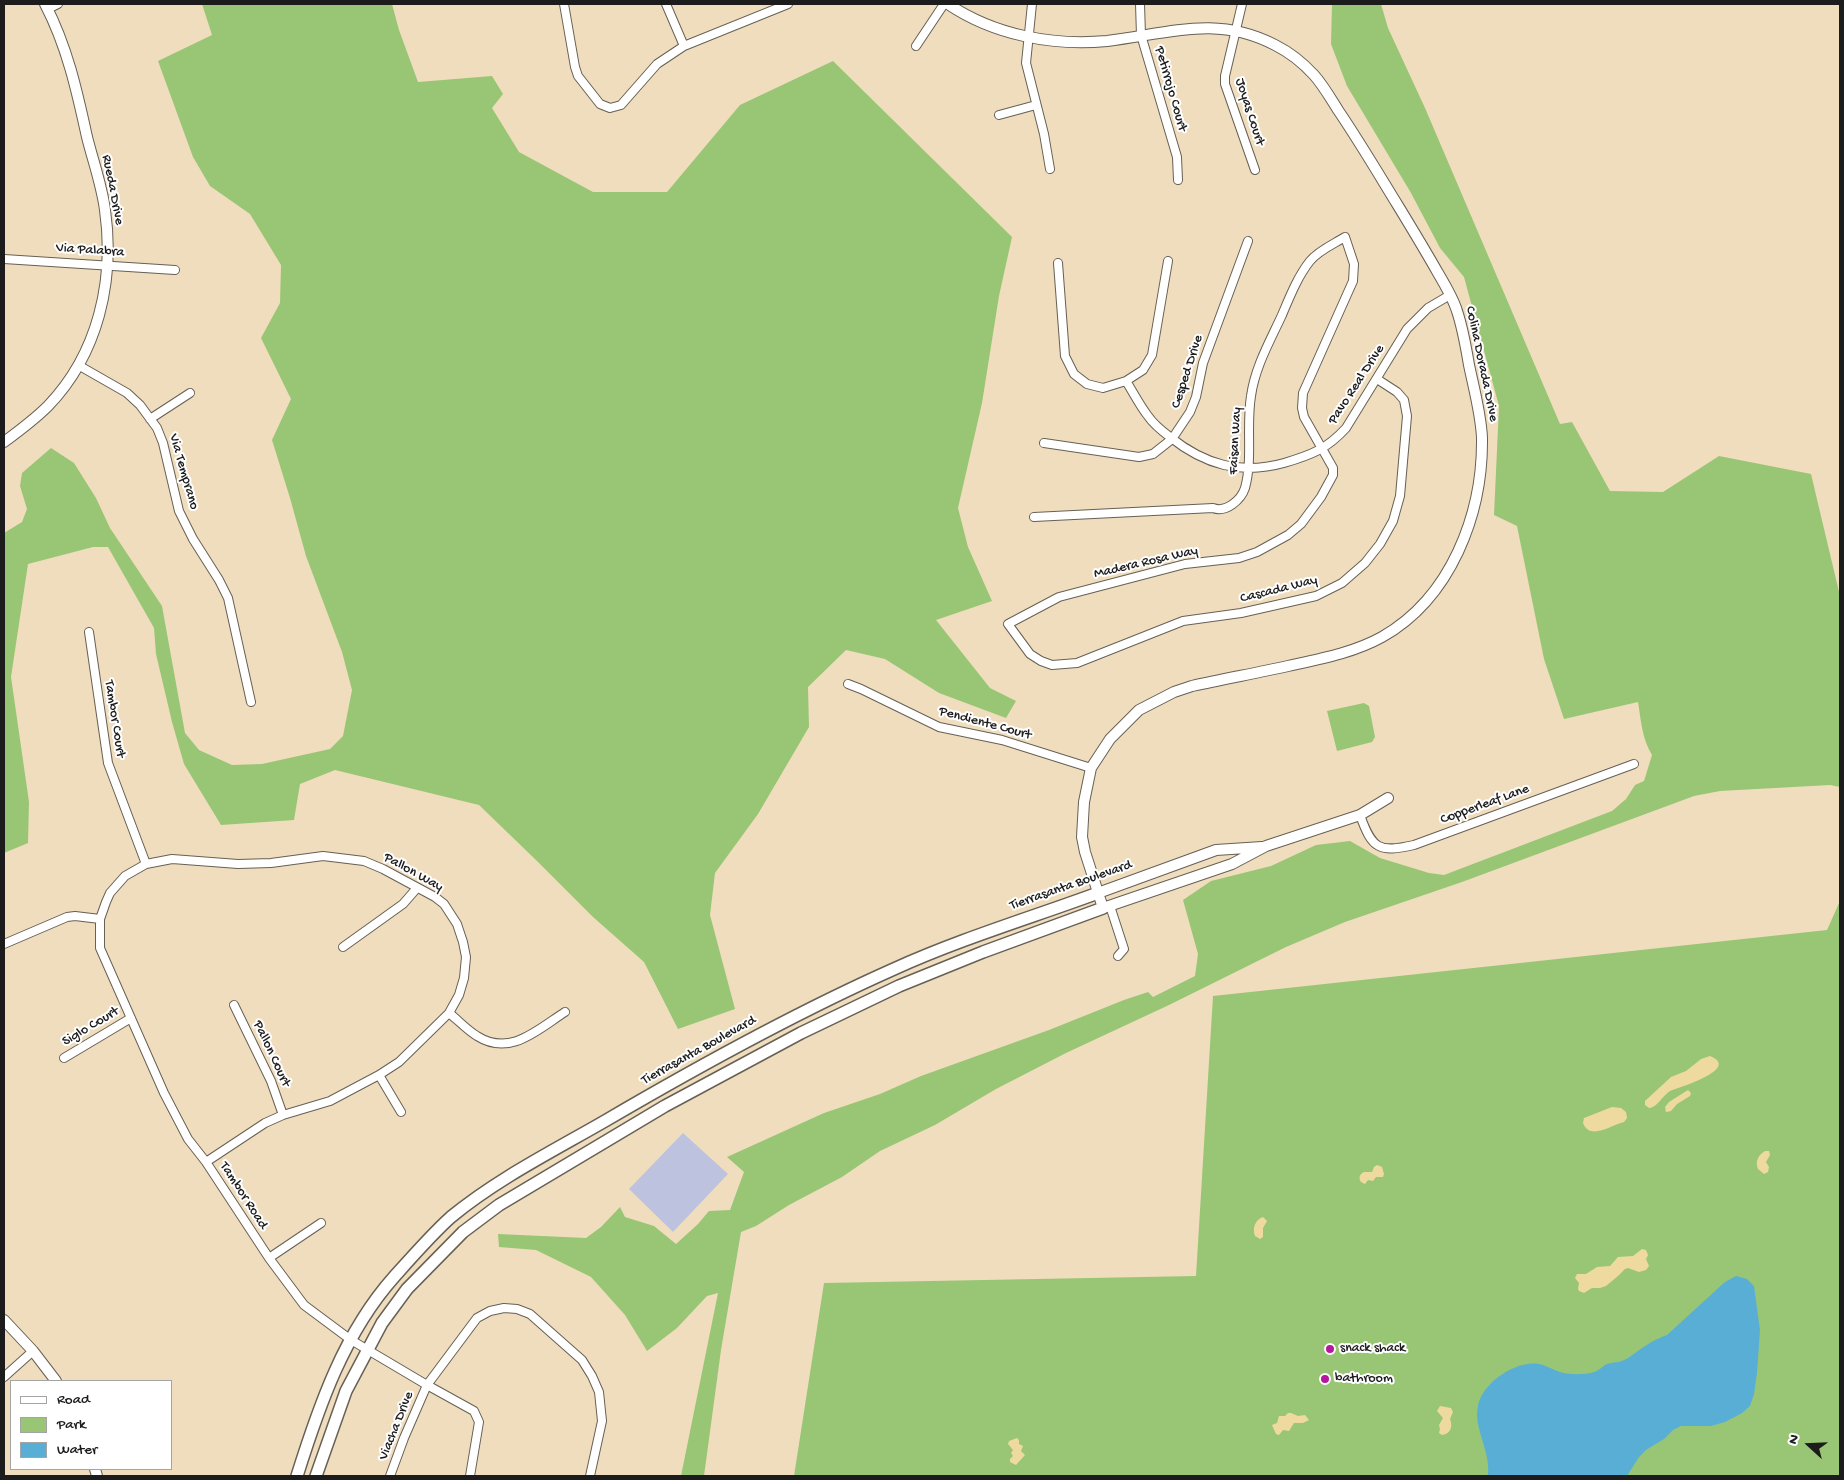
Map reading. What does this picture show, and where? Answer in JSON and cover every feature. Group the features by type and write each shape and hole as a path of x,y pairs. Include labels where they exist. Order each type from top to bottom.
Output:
{"main road":[{"name":"Tierrasanta Boulevard","path":"297,1476 327,1388 351,1340 368,1312 392,1279 450,1218 486,1191 659,1089 781,1023 895,968 965,939 1098,893"},
{"name":"Tierrasanta Boulevard","path":"316,1476 346,1391 382,1323 407,1289 463,1232 499,1205 657,1111 801,1033 899,986 983,952 1106,907"},
{"path":"733,1070 745,1054 773,1041 780,1034 781,1023"}],"street":[{"path":"564,4 578,76 600,104 610,108 621,104 657,64 684,46 788,4"},
{"path":"666,4 684,46"},
{"path":"768,4 771,12"},
{"path":"916,46 944,4"},
{"name":"Colina Dorada Drive","path":"948,4 966,15 1028,38 1070,42 1106,41 1178,29 1211,28 1235,31 1274,45 1299,61 1315,76 1357,138 1419,239 1450,295 1462,330 1480,420 1482,438 1480,477 1474,507 1458,553 1447,574 1428,599 1404,622 1380,638 1340,654 1192,686 1174,692 1139,710 1110,738 1091,768 1084,802 1082,837 1098,893 1106,907"},
{"path":"1032,4 1026,63 1044,134 1050,169"},
{"name":"Petirrojo Court","path":"1140,4 1141,35 1176,157 1178,180"},
{"name":"Joyas Court","path":"1242,4 1225,76 1225,84 1255,170"},
{"name":"Rueda Drive","path":"4,442 27,426 48,406 64,387 78,365 91,340 101,313 109,264 105,210 69,60 50,6"},
{"path":"999,115 1036,105"},
{"name":"Madera Rosa Way","path":"1008,624 1059,597 1185,564 1239,558 1257,552 1288,535 1302,524 1322,497 1333,475 1333,468 1304,417 1302,408 1303,393 1353,281 1354,264 1345,237"},
{"name":"Faisan Way","path":"1034,516 1213,508 1218,510 1230,506 1242,495 1245,486 1248,468 1250,397 1256,371 1299,278 1317,254 1345,237"},
{"name":"Cesped Drive","path":"1044,443 1139,457 1153,454 1172,439 1190,412 1196,397 1203,363 1248,241"},
{"name":"Via Palabra","path":"4,259 109,264 175,270"},
{"path":"1058,263 1065,356 1074,374 1087,384 1103,388 1126,381 1142,370 1152,355 1168,261"},
{"name":"Pavo Real Drive","path":"1126,381 1148,416 1158,428 1186,450 1216,464 1266,468 1308,456 1334,441 1346,428 1407,329 1428,308 1450,295"},
{"name":"Via Temprano","path":"78,365 127,393 140,405 163,442 179,511 193,539 228,598 251,702"},
{"name":"Cascada Way","path":"1008,624 1030,654 1041,661 1052,665 1077,663 1183,622 1241,613 1316,596 1342,583 1365,563 1380,544 1393,521 1400,496 1407,416 1404,400 1397,392 1377,379"},
{"path":"150,419 190,394"},
{"name":"Tambor Court","path":"89,632 108,763 146,864"},
{"name":"Pendiente Court","path":"848,684 939,727 1002,740 1091,768"},
{"name":"Copperleaf Lane","path":"1360,815 1367,835 1377,846 1394,849 1414,845 1634,764"},
{"name":"Tierrasanta Boulevard","path":"1106,907 1232,864 1266,846 1360,815 1388,798"},
{"name":"Tierrasanta Boulevard","path":"1098,893 1216,850 1266,846"},
{"name":"Pallon Way","path":"146,864 172,858 238,864 271,863 323,856 364,862 383,869 435,897 444,904 457,924 463,942 466,957 464,978 459,995 449,1013 399,1062 330,1101 283,1115 265,1123 206,1162"},
{"name":"Tambor Road","path":"146,864 125,876 110,893 100,919 100,948 164,1093 188,1139 206,1162 268,1258 304,1306 351,1340 474,1411 479,1422 470,1476"},
{"path":"343,947 403,904 417,888"},
{"path":"1106,907 1124,949 1118,956"},
{"path":"4,944 67,917 100,919"},
{"name":"Pallon Court","path":"234,1005 271,1081 283,1115"},
{"path":"449,1013 477,1036 493,1043 504,1045 518,1042 565,1012"},
{"name":"Siglo Court","path":"64,1058 130,1018"},
{"path":"379,1075 401,1112"},
{"path":"268,1258 321,1222"},
{"name":"Viacha Drive","path":"390,1476 427,1385 477,1318 490,1311 504,1308 517,1309 530,1314 582,1360 596,1384 601,1402 602,1422 590,1476"},
{"path":"4,1320 34,1351 55,1380"},
{"path":"4,1377 34,1351"}],"shaded area":[{"path":"683,1133 728,1174 673,1232 629,1189"}],"green space":[{"path":"202,4 392,4 399,30 418,82 492,76 503,94 492,108 519,152 593,192 667,192 740,105 833,61 1012,237 999,296 982,403 958,508 968,547 992,601 936,620 990,688 1016,701 1006,718 939,693 885,659 846,650 808,687 809,727 758,814 715,873 710,915 735,1009 678,1029 644,962 593,917 479,805 335,770 300,784 294,820 221,825 184,764 156,654 154,628 108,547 93,547 28,564 11,677 29,802 28,843 4,853 4,533 22,522 27,509 20,486 22,473 51,448 74,463 96,498 110,528 162,606 185,733 199,750 232,765 262,764 330,749 343,736 352,690 342,652 306,556 272,440 291,399 261,338 280,303 281,265 250,214 210,186 193,157 158,61 212,35"},
{"path":"1332,4 1381,4 1388,28 1425,108 1560,424 1572,422 1610,491 1663,492 1719,456 1811,474 1840,596 1840,787 1830,785 1720,791 1694,796 1462,882 1345,922 1286,947 1066,1053 996,1089 935,1125 880,1151 842,1177 789,1205 756,1226 741,1232 721,1350 704,1476 681,1476 718,1293 707,1296 677,1328 647,1351 625,1315 591,1277 536,1250 499,1247 498,1234 586,1238 601,1227 620,1207 625,1217 654,1226 676,1244 709,1211 730,1210 744,1172 727,1157 824,1113 880,1094 921,1076 1049,1030 1124,1000 1148,992 1153,997 1195,976 1198,954 1183,900 1211,881 1271,866 1316,845 1350,841 1380,858 1429,873 1444,875 1612,811 1626,799 1635,785 1644,781 1652,755 1644,736 1638,702 1564,719 1544,659 1517,526 1494,515 1499,406 1464,277 1440,248 1411,193 1347,86 1331,44"},
{"path":"1364,703 1369,706 1375,737 1372,742 1337,751 1327,711"},
{"path":"1840,901 1840,1476 794,1476 824,1283 1196,1276 1213,996 1827,930"}],"sand":[{"path":"1710,1056 1718,1061 1718,1067 1713,1072 1670,1091 1652,1107 1649,1108 1645,1105 1645,1101 1671,1077 1686,1071 1701,1059"},
{"path":"1688,1090 1691,1093 1690,1096 1677,1104 1671,1111 1666,1112 1665,1107 1669,1102"},
{"path":"1612,1107 1621,1108 1626,1112 1627,1118 1624,1122 1596,1131 1586,1128 1583,1123 1584,1118"},
{"path":"1765,1151 1769,1151 1770,1155 1766,1162 1769,1167 1768,1172 1764,1174 1758,1169 1757,1161"},
{"path":"1377,1165 1382,1167 1383,1177 1376,1177 1373,1181 1368,1180 1365,1184 1361,1182 1361,1174 1372,1172"},
{"path":"1263,1217 1267,1221 1263,1228 1263,1237 1260,1239 1255,1236 1254,1227 1256,1222"},
{"path":"1642,1249 1646,1250 1648,1255 1646,1259 1649,1266 1646,1270 1639,1272 1628,1268 1606,1286 1592,1288 1584,1293 1579,1291 1579,1283 1575,1278 1577,1274 1586,1274 1597,1267 1610,1266 1618,1257 1633,1256"},
{"path":"1440,1406 1451,1408 1453,1412 1450,1419 1450,1429 1442,1435 1439,1433 1439,1425 1443,1418 1437,1411"},
{"path":"1288,1413 1298,1416 1305,1415 1309,1420 1303,1423 1294,1423 1289,1431 1283,1430 1279,1435 1276,1434 1272,1425 1277,1423 1279,1416 1285,1416"},
{"path":"1017,1438 1019,1444 1023,1446 1021,1451 1025,1455 1016,1465 1010,1462 1013,1450 1008,1444 1009,1441"}],"water":[{"path":"1736,1276 1747,1279 1754,1286 1760,1330 1754,1394 1750,1406 1742,1413 1725,1422 1711,1426 1681,1426 1673,1430 1639,1457 1627,1476 1488,1476 1487,1458 1478,1423 1478,1406 1486,1389 1501,1375 1511,1369 1530,1364 1542,1365 1564,1373 1591,1373 1607,1364 1625,1360 1651,1342 1667,1335 1725,1282"}],"place":[{"name":"snack shack","path":"1330,1349"},
{"name":"bathroom","path":"1325,1379"}]}
